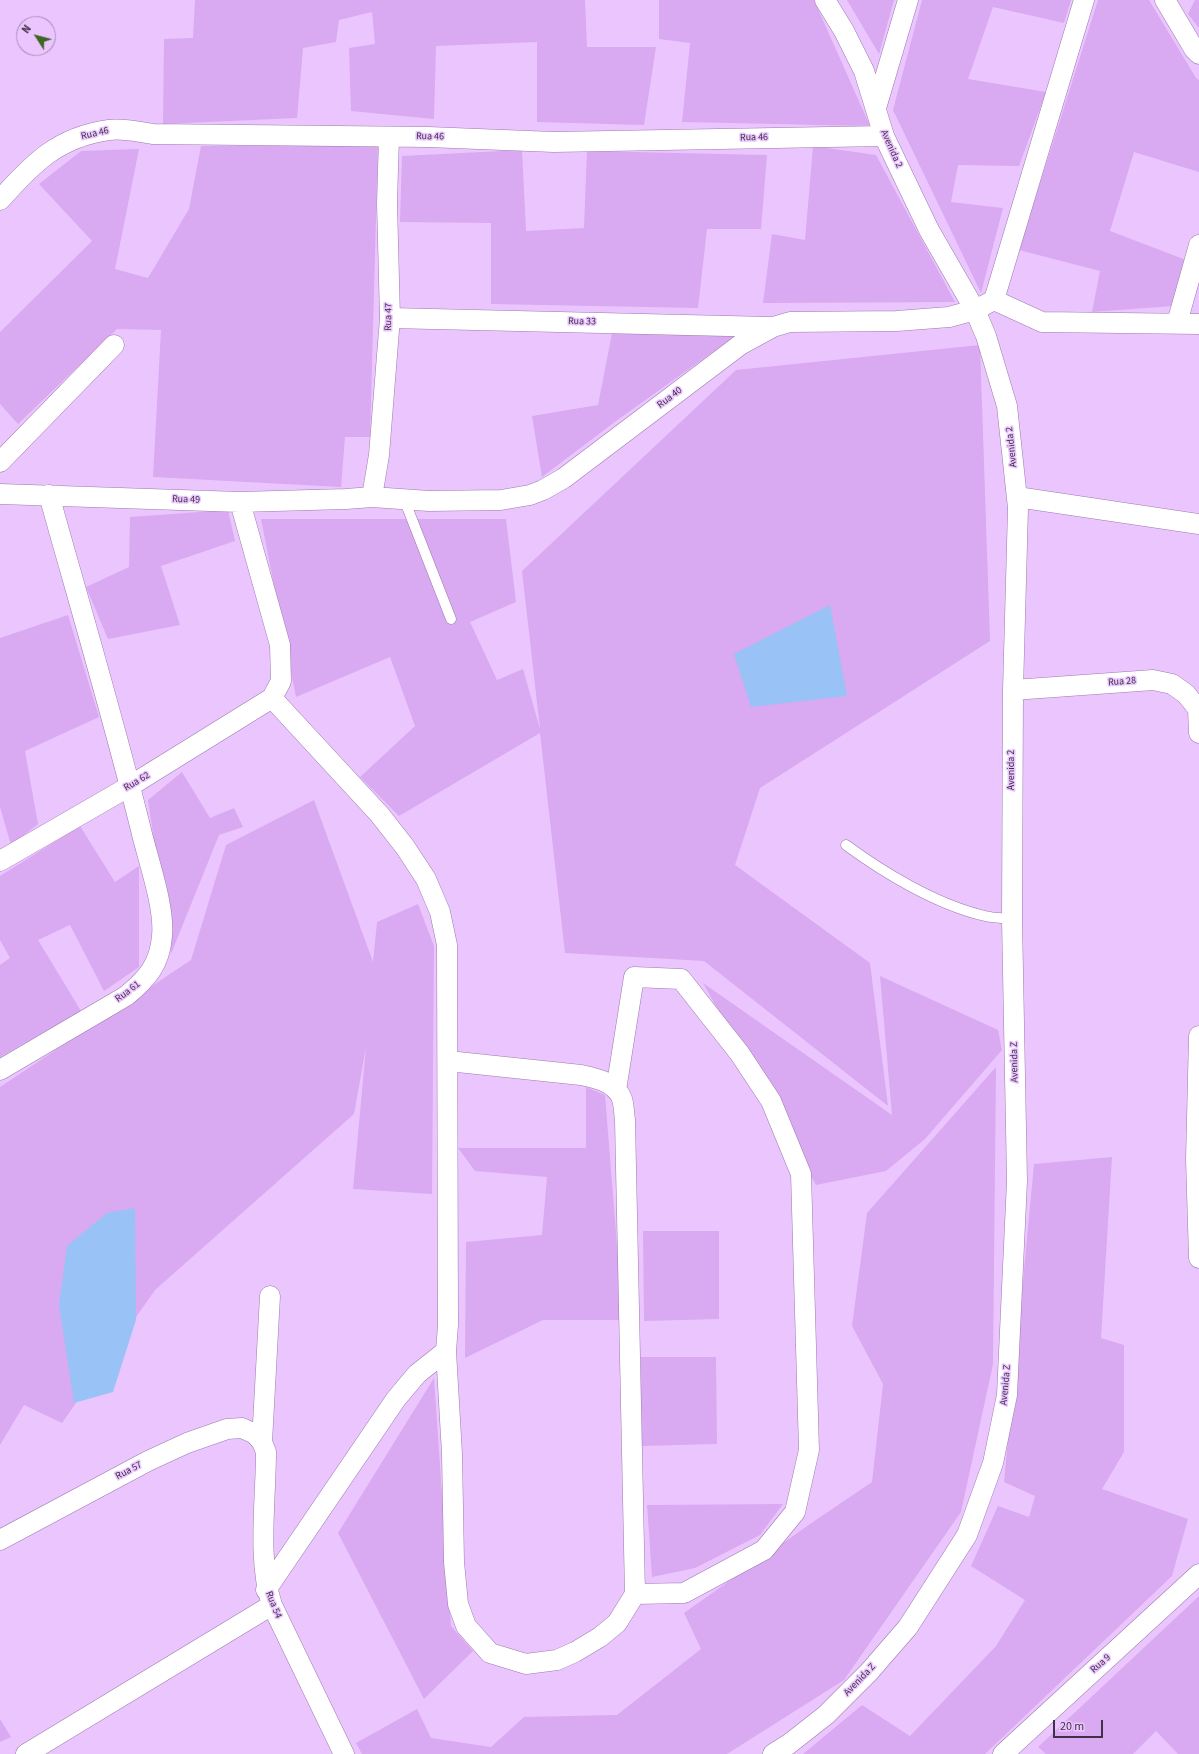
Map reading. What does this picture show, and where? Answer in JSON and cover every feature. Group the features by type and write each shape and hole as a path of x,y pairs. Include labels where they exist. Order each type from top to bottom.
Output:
{"street":[{"name":"Avenida 2","path":"825,0 844,30 864,71 884,136 929,230 975,310 986,336 1007,406 1017,497 1012,690 1012,927"},
{"path":"876,108 908,0"},
{"path":"1084,0 994,300 1042,322 1199,324"},
{"path":"1165,0 1194,49 1199,54"},
{"name":"Rua 46","path":"0,200 42,157 65,143 81,136 111,130 153,134 226,136 428,137 554,142 884,136"},
{"name":"Rua 47","path":"372,497 378,455 390,318 387,203 389,137"},
{"path":"1177,323 1199,245"},
{"name":"Rua 40","path":"372,497 429,501 501,500 530,495 543,490 564,478 740,345 773,327 790,322 870,322 949,317 975,310 994,300"},
{"name":"Rua 33","path":"390,318 773,327"},
{"path":"0,462 114,345"},
{"name":"Rua 49","path":"0,494 240,502 372,497"},
{"name":"Rua 61","path":"0,1070 126,996 142,983 154,967 161,948 163,934 156,887 130,786 49,495"},
{"path":"1017,497 1199,524"},
{"path":"240,502 280,645 281,681 272,698 380,815 405,847 426,879 440,912 447,945 448,1325 446,1351 452,1454 454,1562 458,1604 466,1626 490,1653 526,1664 557,1660 594,1641 617,1623 635,1594 625,1120 622,1098 607,1082 581,1075 448,1061"},
{"name":"Rua 28","path":"1012,690 1153,680 1172,684 1186,694 1198,709 1199,733"},
{"path":"1172,684 1199,684"},
{"name":"Rua 62","path":"0,861 130,786 272,698"},
{"name":"Avenida Z","path":"773,1754 789,1744 826,1715 869,1672 908,1627 967,1535 993,1463 1007,1395 1017,1181 1012,927"},
{"path":"616,1090 634,976 682,978 740,1054 771,1101 800,1174 809,1450 795,1512 764,1550 684,1593 635,1594"},
{"path":"1199,1036 1196,1158 1199,1258"},
{"name":"Rua 54","path":"270,1296 262,1442 266,1452 264,1563 269,1598 344,1754"},
{"path":"26,1754 269,1598 396,1399 417,1374 446,1351"},
{"name":"Rua 57","path":"1,1539 148,1461 187,1443 228,1429 242,1428 255,1434 262,1442"},
{"name":"Rua 9","path":"1003,1754 1199,1574"}],"lane":[{"path":"404,499 451,619"},
{"path":"846,845 879,869 956,907 986,916 1012,927"}],"shaded area":[{"path":"195,0 585,0 587,47 656,47 644,125 537,122 537,42 436,46 434,119 351,111 349,48 375,44 372,12 339,20 336,42 303,48 297,118 163,124 164,39 193,38"},
{"path":"659,0 814,0 870,126 682,122 690,43 659,39"},
{"path":"847,0 894,0 879,54"},
{"path":"922,0 1071,0 1064,23 993,7 968,79 1046,92 1019,166 958,165 951,202 1003,208 981,293 893,110"},
{"path":"1098,0 1149,0 1196,78 1199,80 1199,172 1134,152 1110,231 1186,260 1174,306 1092,312 1100,271 1019,250"},
{"path":"1195,0 1199,0 1199,28 1188,14"},
{"path":"378,145 370,437 345,437 341,487 153,477 161,330 117,329 18,424 0,404 0,332 92,241 39,184 81,151 139,149 115,269 148,278 189,209 201,146"},
{"path":"813,146 876,155 955,302 763,303 772,234 805,240"},
{"path":"522,150 526,231 584,228 587,151 767,155 761,229 707,229 698,308 491,304 491,223 400,222 402,156"},
{"path":"612,333 738,334 616,421 542,477 532,416 598,405"},
{"path":"980,345 990,641 760,788 735,865 870,963 888,1106 704,961 565,953 540,733 399,816 360,777 415,726 390,657 296,697 261,519 506,519 516,602 470,622 497,680 523,669 540,729 522,571 736,370"},
{"path":"228,510 235,541 161,566 180,625 108,639 86,587 129,567 130,517"},
{"path":"68,615 99,717 25,751 38,824 11,845 0,807 0,638"},
{"path":"182,772 210,818 234,808 243,827 219,835 171,954 148,800"},
{"path":"314,800 373,962 377,922 418,904 434,946 432,1194 353,1189 366,1047 354,1114 155,1290 62,1423 24,1405 0,1445 0,1087 191,960 226,845"},
{"path":"80,826 115,882 139,866 139,967 104,991 70,925 38,940 81,1011 0,1057 0,965 10,958 0,940 0,876"},
{"path":"880,976 998,1030 1002,1050 925,1139 886,1171 816,1185 703,983 892,1115"},
{"path":"996,1067 993,1364 961,1512 844,1680 727,1754 362,1754 356,1743 417,1709 431,1738 491,1747 524,1717 617,1715 701,1649 684,1613 872,1482 883,1384 852,1326 867,1213"},
{"path":"586,1087 605,1095 623,1320 543,1320 465,1358 466,1242 542,1235 547,1177 475,1171 458,1148 586,1148"},
{"path":"1112,1157 1101,1338 1124,1345 1124,1452 1102,1489 1188,1519 1172,1576 985,1754 803,1754 862,1705 910,1736 996,1646 1025,1600 971,1566 998,1506 1029,1517 1035,1496 1004,1482 1034,1164"},
{"path":"643,1231 719,1231 719,1319 644,1321"},
{"path":"641,1357 716,1357 717,1444 641,1446"},
{"path":"434,1378 451,1626 473,1651 424,1699 338,1533"},
{"path":"783,1504 760,1535 695,1568 652,1577 647,1505"},
{"path":"1199,1596 1199,1754 1178,1754 1156,1731 1133,1754 1046,1754 1038,1747"},
{"path":"0,1719 11,1737 0,1742"}],"water":[{"path":"830,605 847,696 751,707 734,654"},
{"path":"135,1208 136,1320 113,1392 74,1403 59,1305 67,1246 107,1213"}]}
